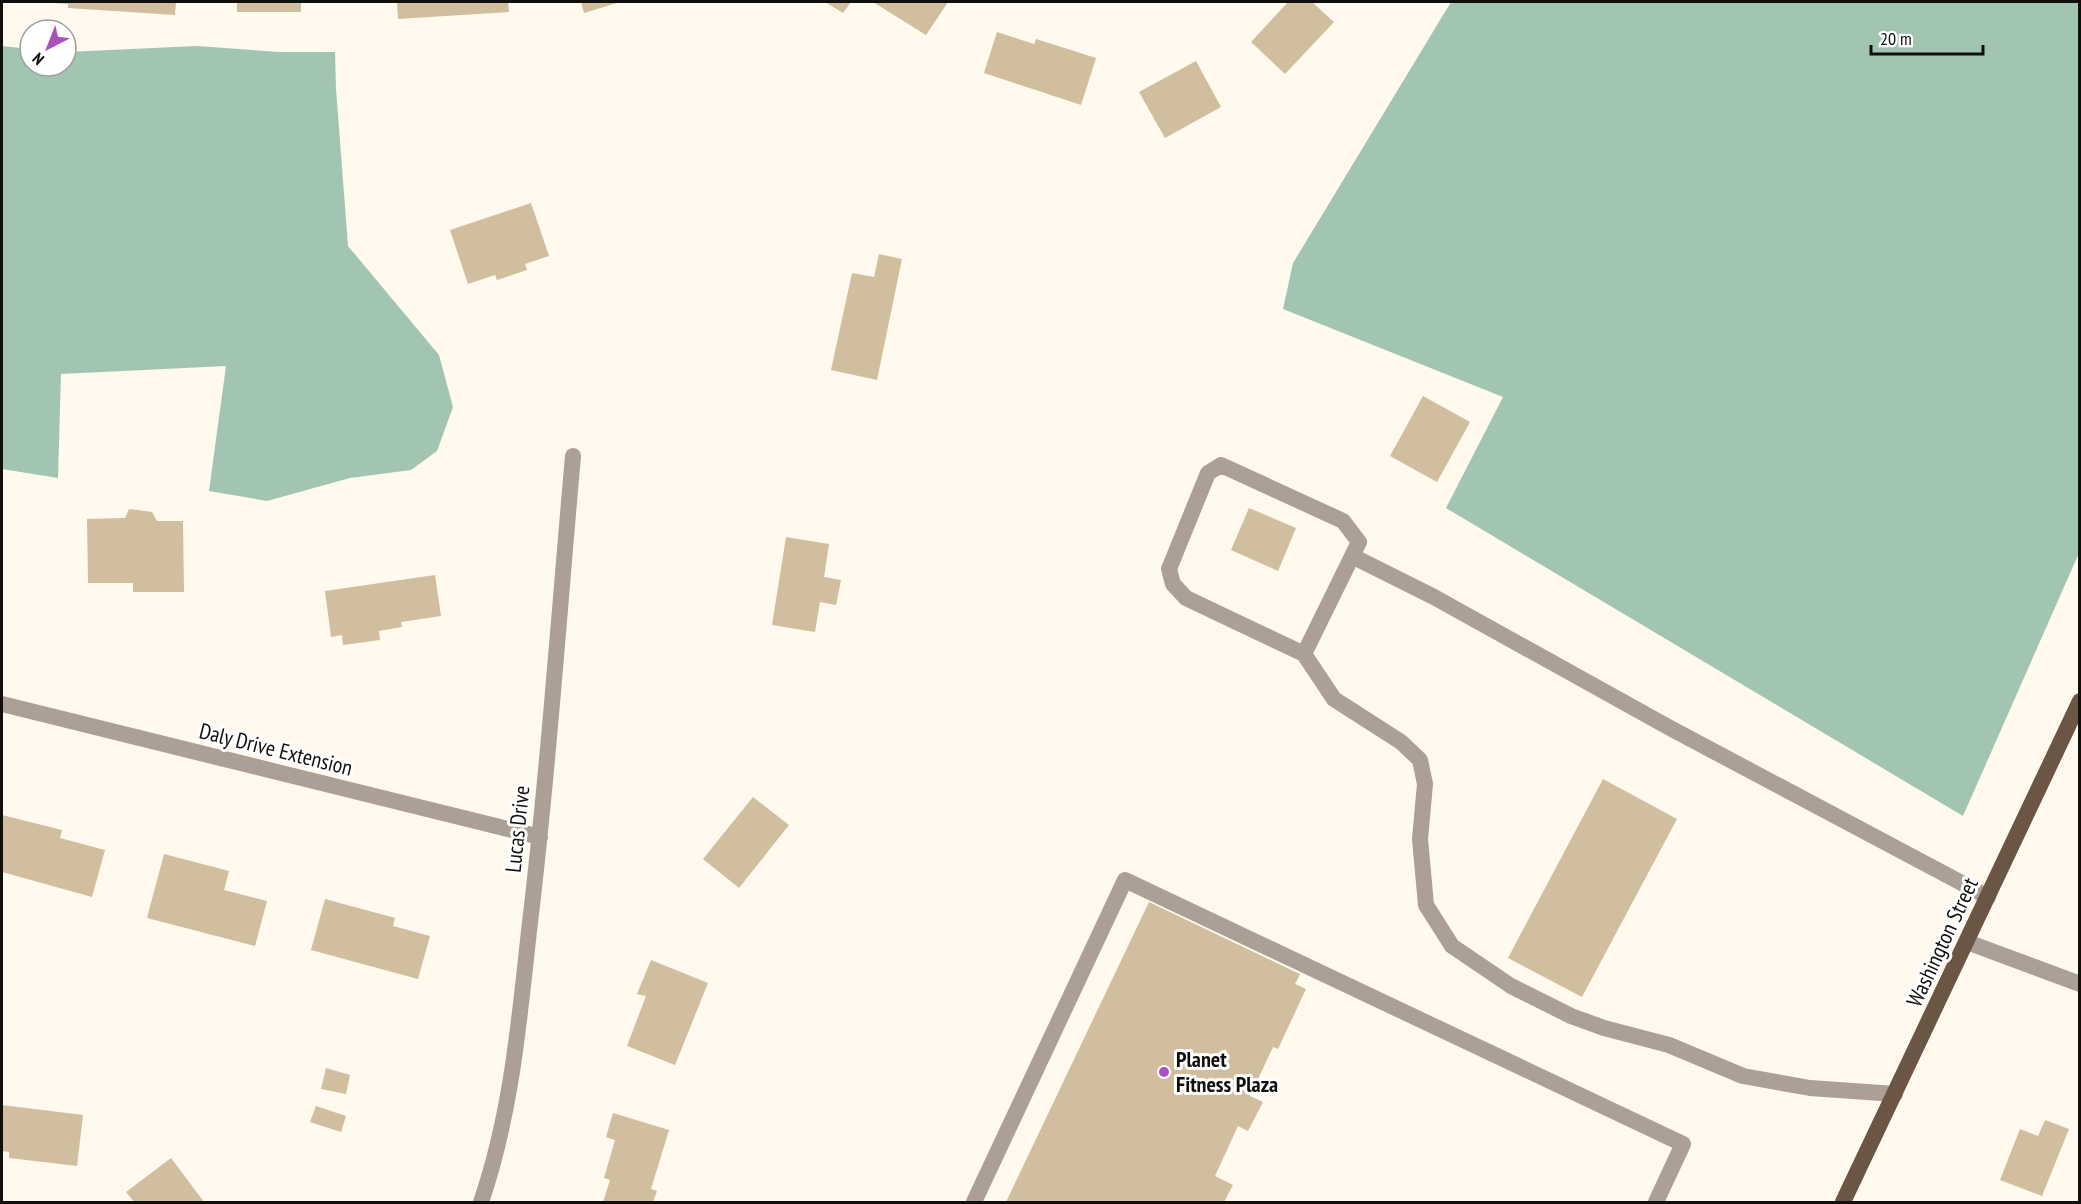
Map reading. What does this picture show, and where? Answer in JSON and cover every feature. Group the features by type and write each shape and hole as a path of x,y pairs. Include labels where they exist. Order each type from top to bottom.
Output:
{"main road":[{"name":"Washington Street","path":"1843,1203 2079,701"}],"street":[{"name":"Lucas Drive","path":"481,1203 504,1123 512,1077 540,837 573,456"},
{"path":"1304,654 1359,542 1343,520 1221,465 1208,473 1169,569 1173,584 1186,598 1304,654 1334,699 1401,742 1420,760 1425,784 1420,839 1426,905 1452,946 1511,986 1571,1016 1604,1028 1669,1045 1743,1076 1810,1088 1895,1094"},
{"path":"1353,556 1434,597 1680,734 1988,897"},
{"name":"Daly Drive Extension","path":"2,704 540,837"},
{"path":"974,1203 1125,880 1683,1144 1656,1203"},
{"path":"1967,942 2079,984"}],"green space":[{"path":"1451,2 2079,2 2079,553 1963,816 1446,508 1503,397 1283,309 1293,263"},
{"path":"2,46 18,48 18,78 78,78 78,51 197,46 279,52 335,52 348,246 439,355 453,407 437,451 411,470 350,478 267,501 209,491 226,366 61,374 58,478 2,469"}],"building":[{"path":"53,2 176,2 175,15 68,8 68,4"},
{"path":"237,2 301,2 301,12 237,12"},
{"path":"397,2 508,2 509,12 398,19"},
{"path":"581,2 620,2 584,13"},
{"path":"825,2 851,2 843,13"},
{"path":"873,2 948,2 926,35"},
{"path":"1288,2 1312,2 1334,22 1285,74 1251,42"},
{"path":"997,32 1034,44 1036,39 1096,58 1081,105 984,73"},
{"path":"1196,61 1221,107 1165,138 1139,92"},
{"path":"531,203 549,256 525,264 527,270 497,280 495,275 468,284 450,230"},
{"path":"879,254 902,259 877,380 831,370 852,273 874,277"},
{"path":"1423,396 1470,422 1437,482 1390,456"},
{"path":"1249,508 1296,528 1278,571 1231,550"},
{"path":"129,509 152,512 157,521 183,521 184,592 133,592 133,583 88,583 87,519 125,518"},
{"path":"786,537 829,544 824,577 841,580 836,605 820,602 815,632 772,625"},
{"path":"435,575 441,616 401,622 402,627 379,631 380,640 343,645 342,635 331,637 325,591"},
{"path":"1603,779 1677,819 1582,997 1508,958"},
{"path":"753,797 789,825 739,888 703,859"},
{"path":"2,815 62,830 60,838 105,850 92,897 2,872"},
{"path":"164,854 229,871 224,890 267,901 255,946 147,918"},
{"path":"325,899 395,918 393,926 430,936 418,979 311,950"},
{"name":"Planet Fitness Plaza","path":"1149,902 1300,974 1295,984 1306,989 1278,1049 1273,1047 1250,1096 1263,1102 1248,1131 1238,1126 1215,1176 1233,1185 1224,1202 1006,1202"},
{"path":"651,960 708,983 675,1065 627,1046 646,996 637,994"},
{"path":"326,1068 350,1075 346,1094 321,1089"},
{"path":"2,1105 83,1115 77,1166 9,1158 9,1152 2,1151"},
{"path":"316,1106 346,1116 341,1132 310,1122"},
{"path":"613,1113 669,1130 651,1189 657,1191 653,1202 603,1202 610,1180 604,1178 615,1140 606,1137"},
{"path":"2045,1120 2069,1129 2042,1196 2000,1180 2020,1129 2038,1136"},
{"path":"171,1158 204,1202 134,1202 126,1192"}],"place":[{"name":"Planet Fitness Plaza","path":"1164,1072"}]}
